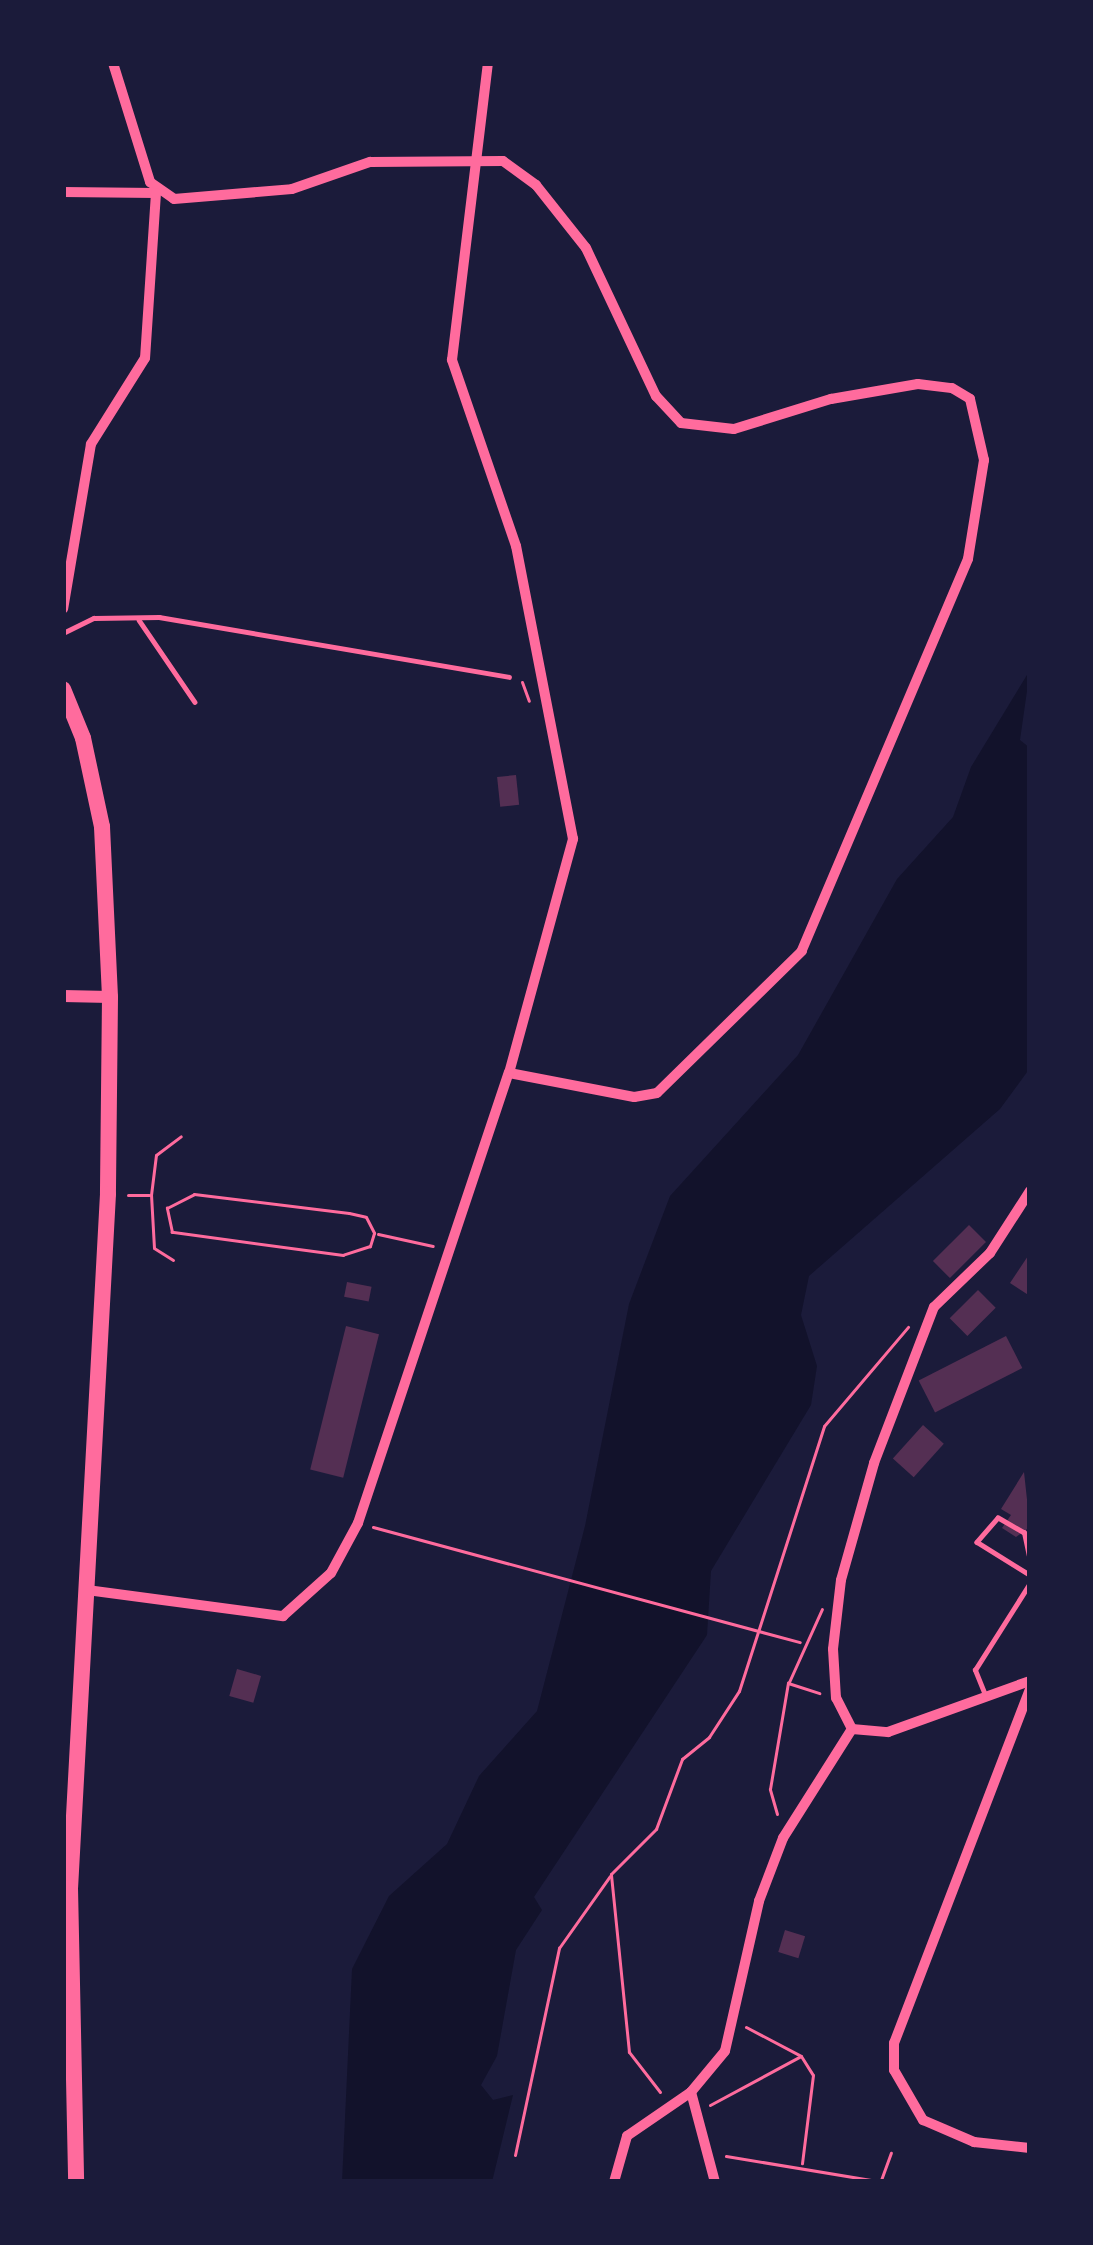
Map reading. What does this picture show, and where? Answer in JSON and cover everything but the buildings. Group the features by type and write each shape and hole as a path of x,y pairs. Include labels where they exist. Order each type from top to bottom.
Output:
{"main road":[{"path":"63,689 83,738 102,827 110,997 108,1194 66,1994 76,2182"}],"street":[{"path":"63,609 91,444 145,358 156,193 113,63"},
{"path":"87,1590 284,1616 332,1573 358,1523 509,1073 573,839 516,546 452,359 488,63"},
{"path":"63,192 156,193 207,201 292,189 370,161 503,161 556,208 586,248 656,397 681,423 734,429 830,399 918,384 952,388 970,400 984,460 968,560 802,951 657,1093 634,1097 509,1073"},
{"path":"63,996 110,997"},
{"path":"852,1730 836,1699 841,1580 934,1307 990,1253 1030,1191"},
{"path":"852,1730 888,1732 1030,1685"},
{"path":"1030,1685 894,2043 894,2070 923,2120 974,2142 1030,2148"},
{"path":"614,2182 627,2136 668,2102 691,2092 725,2051 740,1968 784,1838 852,1730"},
{"path":"691,2092 714,2156 715,2182"}],"lane":[{"path":"63,633 94,618 210,624 509,677"},
{"path":"139,620 195,702"},
{"path":"987,1700 975,1670 1030,1579 977,1543 998,1518 1024,1533 1030,1562"}],"path":[{"path":"509,677 522,682 534,714 547,717"},
{"path":"173,1260 154,1248 151,1195 157,1155 181,1136"},
{"path":"108,1194 151,1195"},
{"path":"151,1207 167,1208 194,1194 350,1213 366,1217 374,1233 370,1246 343,1255 188,1237 172,1232 167,1208"},
{"path":"374,1233 446,1252"},
{"path":"515,2155 559,1948 611,1874 656,1829 682,1759 709,1737 739,1691 824,1426 894,1338 934,1307"},
{"path":"358,1523 800,1642 770,1789 784,1838"},
{"path":"788,1684 836,1699"},
{"path":"611,1874 629,2052 668,2102"},
{"path":"732,2025 754,2028 801,2056 815,2103 802,2163"},
{"path":"698,2111 760,2084 801,2056"},
{"path":"714,2156 802,2163 882,2182 891,2153"}],"shaded area":[{"path":"1030,670 1020,740 1030,748 1030,1068 1000,1109 809,1276 801,1315 817,1366 811,1405 711,1571 707,1635 534,1897 542,1910 516,1950 497,2056 481,2085 493,2100 513,2095 492,2182 342,2182 352,1969 389,1896 447,1844 479,1776 537,1711 585,1526 629,1304 670,1196 798,1055 897,879 953,817 971,767"}]}
